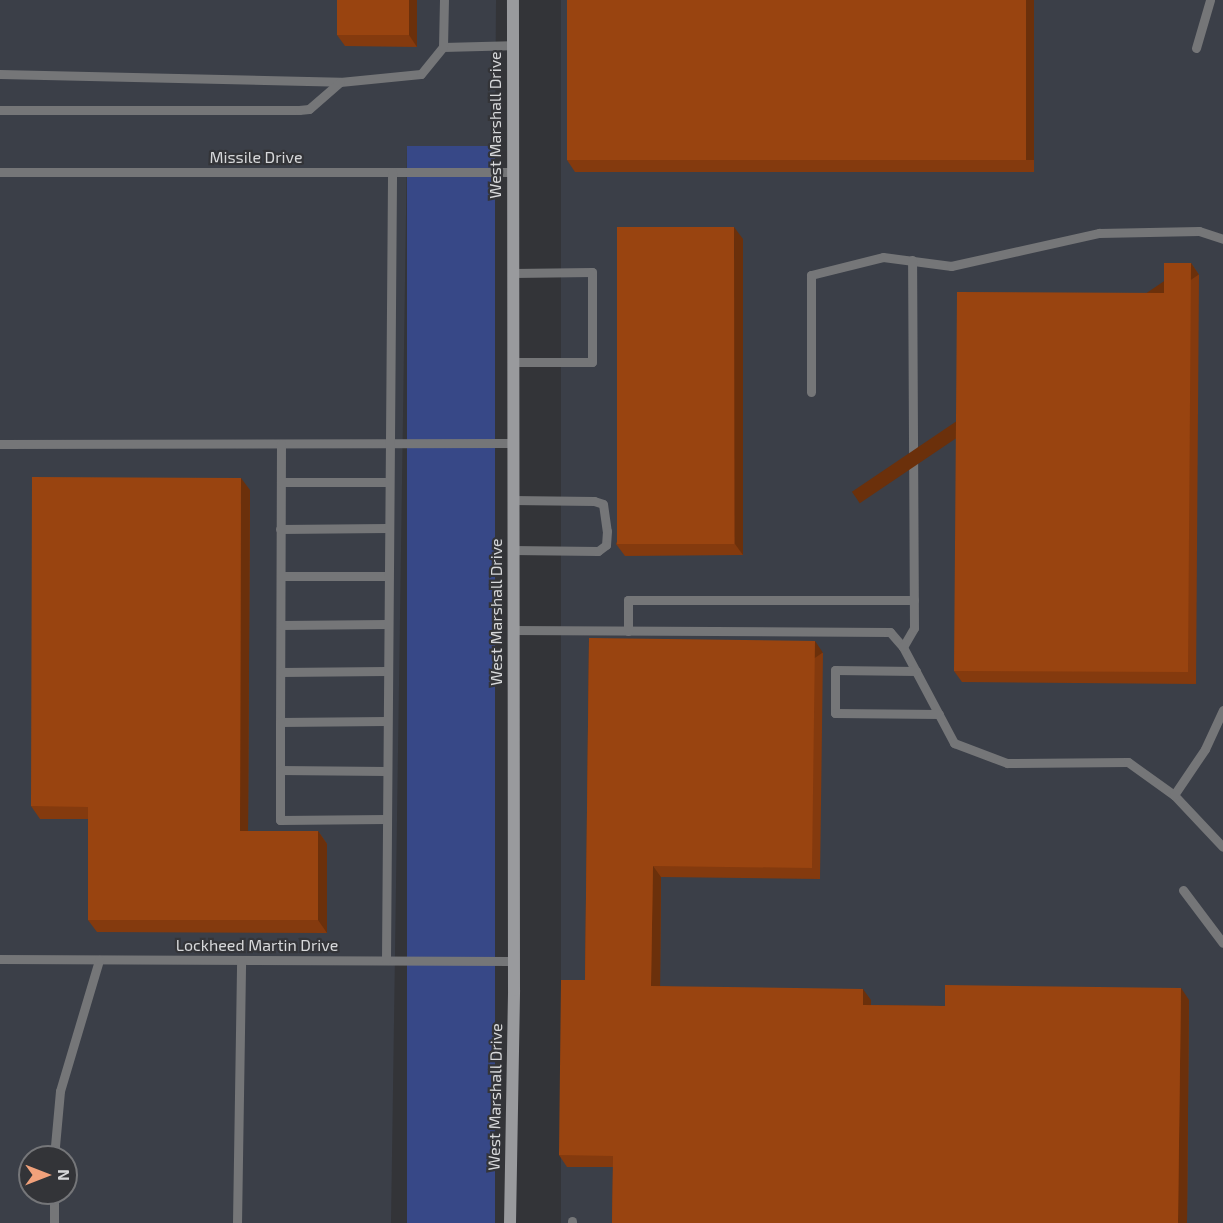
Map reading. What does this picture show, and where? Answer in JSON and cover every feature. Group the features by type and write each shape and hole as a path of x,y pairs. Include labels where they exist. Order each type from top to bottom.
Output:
{"main road":[{"name":"West Marshall Drive","path":"510,1223 514,961 511,443 513,0"}],"lane":[{"path":"0,74 340,82 421,74 442,47 444,0"},
{"path":"1196,48 1210,0"},
{"path":"442,47 513,45"},
{"path":"0,110 299,110 309,109 340,82"},
{"name":"Missile Drive","path":"0,172 511,172"},
{"path":"386,960 387,528 392,172"},
{"path":"811,392 811,275 883,257 951,266 1099,233 1198,231 1223,239"},
{"path":"903,647 914,628 912,260"},
{"path":"512,362 592,362 592,272 513,273"},
{"path":"0,444 511,443"},
{"path":"281,444 280,820 386,819"},
{"path":"281,482 388,482"},
{"path":"512,500 594,501 603,504 607,531 606,545 598,551 512,550"},
{"path":"280,529 387,528"},
{"path":"281,576 387,576"},
{"path":"628,631 628,600 914,600"},
{"path":"281,625 387,624"},
{"path":"512,630 890,633 903,647 954,743 1007,763 1128,762 1174,795 1223,847"},
{"path":"916,671 835,670 835,712 939,714"},
{"path":"281,672 386,671"},
{"path":"1174,795 1205,749 1223,710"},
{"path":"280,722 386,721"},
{"path":"280,770 386,771"},
{"path":"1183,891 1223,943"},
{"name":"Lockheed Martin Drive","path":"0,959 514,961"},
{"path":"55,1145 60,1091 99,960"},
{"path":"237,1223 241,960"},
{"path":"54,1205 54,1223"}],"shaded area":[{"path":"0,0 496,0 495,146 407,146 391,1223 0,1223"},
{"path":"561,0 1223,0 1223,1223 561,1223"},
{"path":"407,146 495,146 495,1223 407,1223"}],"building":[{"path":"337,0 409,0 409,35 337,35"},
{"path":"567,0 1026,0 1026,160 567,160"},
{"path":"617,227 734,227 734,544 617,544"},
{"path":"1164,263 1191,263 1188,672 954,671 957,292 1164,293"},
{"path":"32,477 241,478 240,831 318,831 318,920 88,920 88,807 31,806"},
{"path":"589,638 815,641 812,868 653,866 651,986 863,989 863,1005 945,1006 945,985 1181,988 1178,1223 612,1223 613,1156 559,1155 561,980 585,980"}]}
